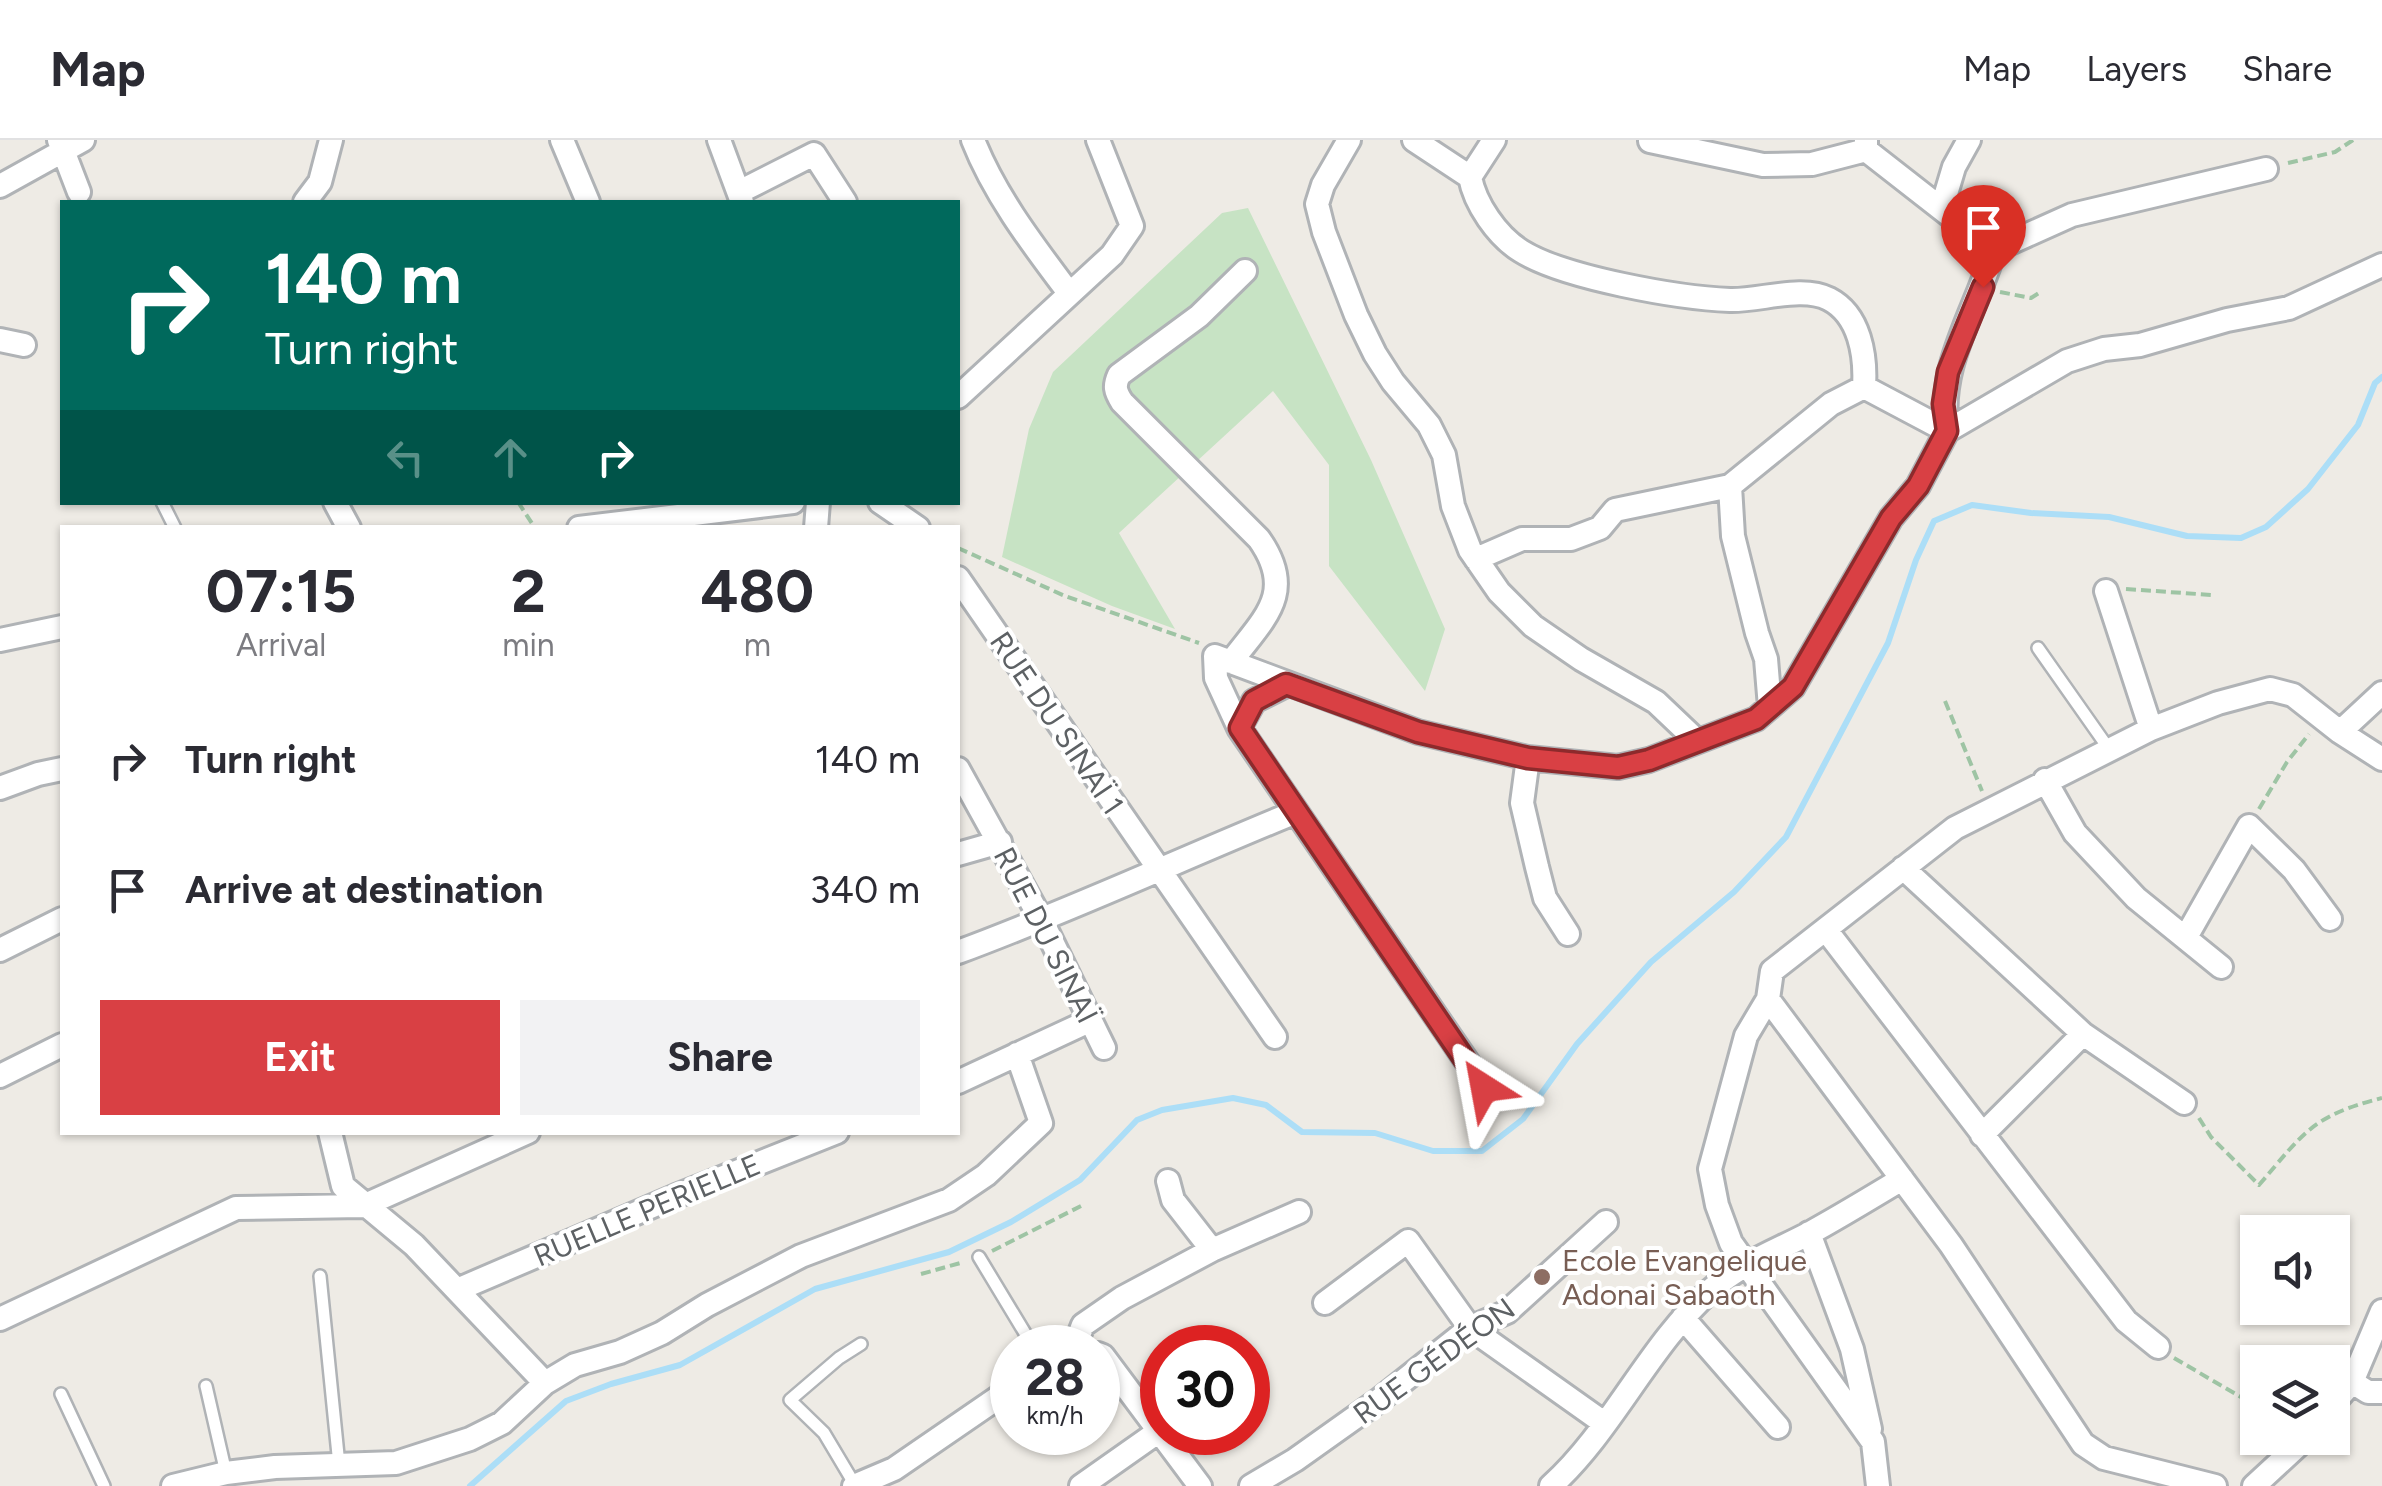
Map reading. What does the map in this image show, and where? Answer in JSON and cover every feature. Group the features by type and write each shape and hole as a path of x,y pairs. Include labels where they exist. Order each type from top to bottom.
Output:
{"street":[{"path":"306,200 320,182 331,140"},
{"path":"562,140 587,200"},
{"path":"719,140 741,197 814,154 844,200"},
{"path":"973,140 982,163 1026,235 1069,292"},
{"path":"960,387 1112,254 1132,226 1098,140"},
{"path":"1349,140 1323,184 1318,204 1324,232 1375,354 1429,424 1444,455 1453,506 1476,559 1499,592 1533,626 1656,702 1696,740"},
{"path":"1414,140 1470,177 1474,194 1490,220 1520,251 1568,270 1689,296 1732,300 1804,294 1828,297 1847,313 1859,337 1865,361 1864,387"},
{"path":"1470,177 1494,140"},
{"path":"1942,207 1954,167 1970,140"},
{"path":"1650,141 1763,166 1812,164 1866,145 1994,250"},
{"path":"0,186 68,144 79,192"},
{"path":"1947,431 1943,404 1948,372 1994,250 2072,216 2266,169"},
{"path":"1223,659 1418,732 1528,758 1618,767 1649,760 1756,719 1793,687 1891,518 1918,486 1947,431 2067,361 2104,349 2140,345 2227,320 2289,308 2382,265"},
{"path":"1245,270 1199,316 1119,374 1115,392 1259,539 1271,557 1278,590 1271,608 1223,659 1216,678 1240,728 1484,1088"},
{"path":"0,340 24,344"},
{"path":"1476,559 1522,540 1570,539 1600,528 1616,510 1730,486 1831,404 1864,387"},
{"path":"1864,387 1947,431"},
{"path":"1730,486 1732,536 1766,659 1770,707"},
{"path":"884,505 914,525"},
{"path":"615,525 711,506"},
{"name":"RUE DU SINAÏ 1","path":"960,581 1275,1037"},
{"path":"2106,590 2151,729"},
{"path":"0,640 60,627"},
{"path":"1240,728 1254,701 1286,684"},
{"path":"1873,1442 1731,1242 1717,1205 1710,1169 1746,1036 1768,999 1772,971 1955,828 2108,749 2218,703 2270,689 2294,695 2382,759"},
{"path":"2340,732 2382,694"},
{"path":"1528,758 1522,803 1545,898 1568,934"},
{"path":"0,788 60,769"},
{"name":"RUE DU SINAÏ","path":"960,772 1042,921 1104,1048"},
{"path":"2044,780 2075,833 2136,898 2221,967"},
{"path":"960,951 1042,921 1156,868 1296,812"},
{"path":"2186,937 2249,826 2294,870 2330,919"},
{"path":"960,853 1000,842"},
{"path":"1902,868 2083,1034 2184,1102"},
{"path":"0,950 60,921"},
{"path":"1826,930 2126,1321 2158,1348"},
{"path":"1768,999 1952,1245 2083,1444 2104,1458 2215,1486"},
{"path":"960,1081 1089,1021"},
{"path":"1982,1135 2083,1034"},
{"path":"0,1076 60,1046"},
{"path":"173,1486 226,1473 396,1463 470,1440 502,1423 545,1384 575,1365 620,1352 662,1333 800,1256 950,1200 986,1174 1041,1123 1017,1054"},
{"path":"331,1135 343,1186 414,1245 545,1384"},
{"path":"0,1319 236,1208 363,1206 521,1135"},
{"name":"RUELLE PERIELLE","path":"457,1290 829,1135"},
{"path":"1564,1482 1683,1318 1712,1289 1746,1264 1809,1234 1902,1178"},
{"path":"1168,1181 1174,1200 1212,1250"},
{"path":"1083,1325 1122,1298 1212,1250 1299,1212"},
{"name":"RUE GÉDÉON","path":"1251,1486 1296,1460 1378,1402 1470,1328 1506,1312 1606,1222"},
{"path":"1809,1234 1852,1348 1873,1442 1878,1486"},
{"path":"1324,1303 1408,1241 1470,1328 1604,1423"},
{"path":"2350,1384 2382,1311"},
{"path":"1683,1318 1778,1428"},
{"path":"1120,1376 1140,1402"},
{"path":"2352,1382 2368,1392 2382,1392"},
{"path":"854,1486 894,1469 990,1403"},
{"path":"1081,1486 1140,1445"},
{"path":"1179,1455 1200,1486"},
{"path":"2254,1486 2288,1455"}],"lane":[{"path":"2038,648 2108,749"},
{"path":"979,1257 1020,1325"},
{"path":"320,1276 339,1465"},
{"path":"854,1486 824,1433 790,1400 861,1344"},
{"path":"206,1386 226,1473"},
{"path":"61,1394 104,1486"}],"path":[{"path":"2266,169 2335,152 2353,140"},
{"path":"1983,287 2022,298 2042,292"},
{"path":"960,549 1065,596 1208,646 1223,659"},
{"path":"2106,590 2212,594"},
{"path":"1945,702 1989,809"},
{"path":"2249,826 2287,762 2309,734 2322,731 2337,736 2340,732"},
{"path":"2184,1102 2211,1137 2259,1185 2299,1136 2321,1120 2382,1098"},
{"path":"921,1274 979,1257 1081,1206"},
{"path":"2158,1348 2240,1396"}],"green space":[{"path":"1248,208 1371,460 1445,629 1425,691 1329,566 1329,465 1273,391 1119,533 1175,629 1002,557 1029,429 1053,372 1222,213"}],"waterway":[{"path":"470,1486 566,1401 680,1365 815,1289 949,1252 1011,1222 1080,1180 1137,1120 1162,1110 1233,1098 1266,1105 1302,1132 1375,1133 1433,1151 1482,1151 1523,1119 1577,1044 1651,962 1734,892 1786,837 1888,643 1916,560 1934,521 1972,505 2109,517 2187,536 2241,538 2266,527 2308,489 2358,425 2375,383 2382,377"}],"place":[{"name":"Ecole Evangelique Adonai Sabaoth","path":"1542,1277"}],"route":[{"path":"1484,1088 1240,728 1254,701 1286,684 1418,732 1528,758 1618,767 1649,760 1756,719 1793,687 1891,518 1918,486 1947,431 1943,404 1948,372 1983,287"}]}
